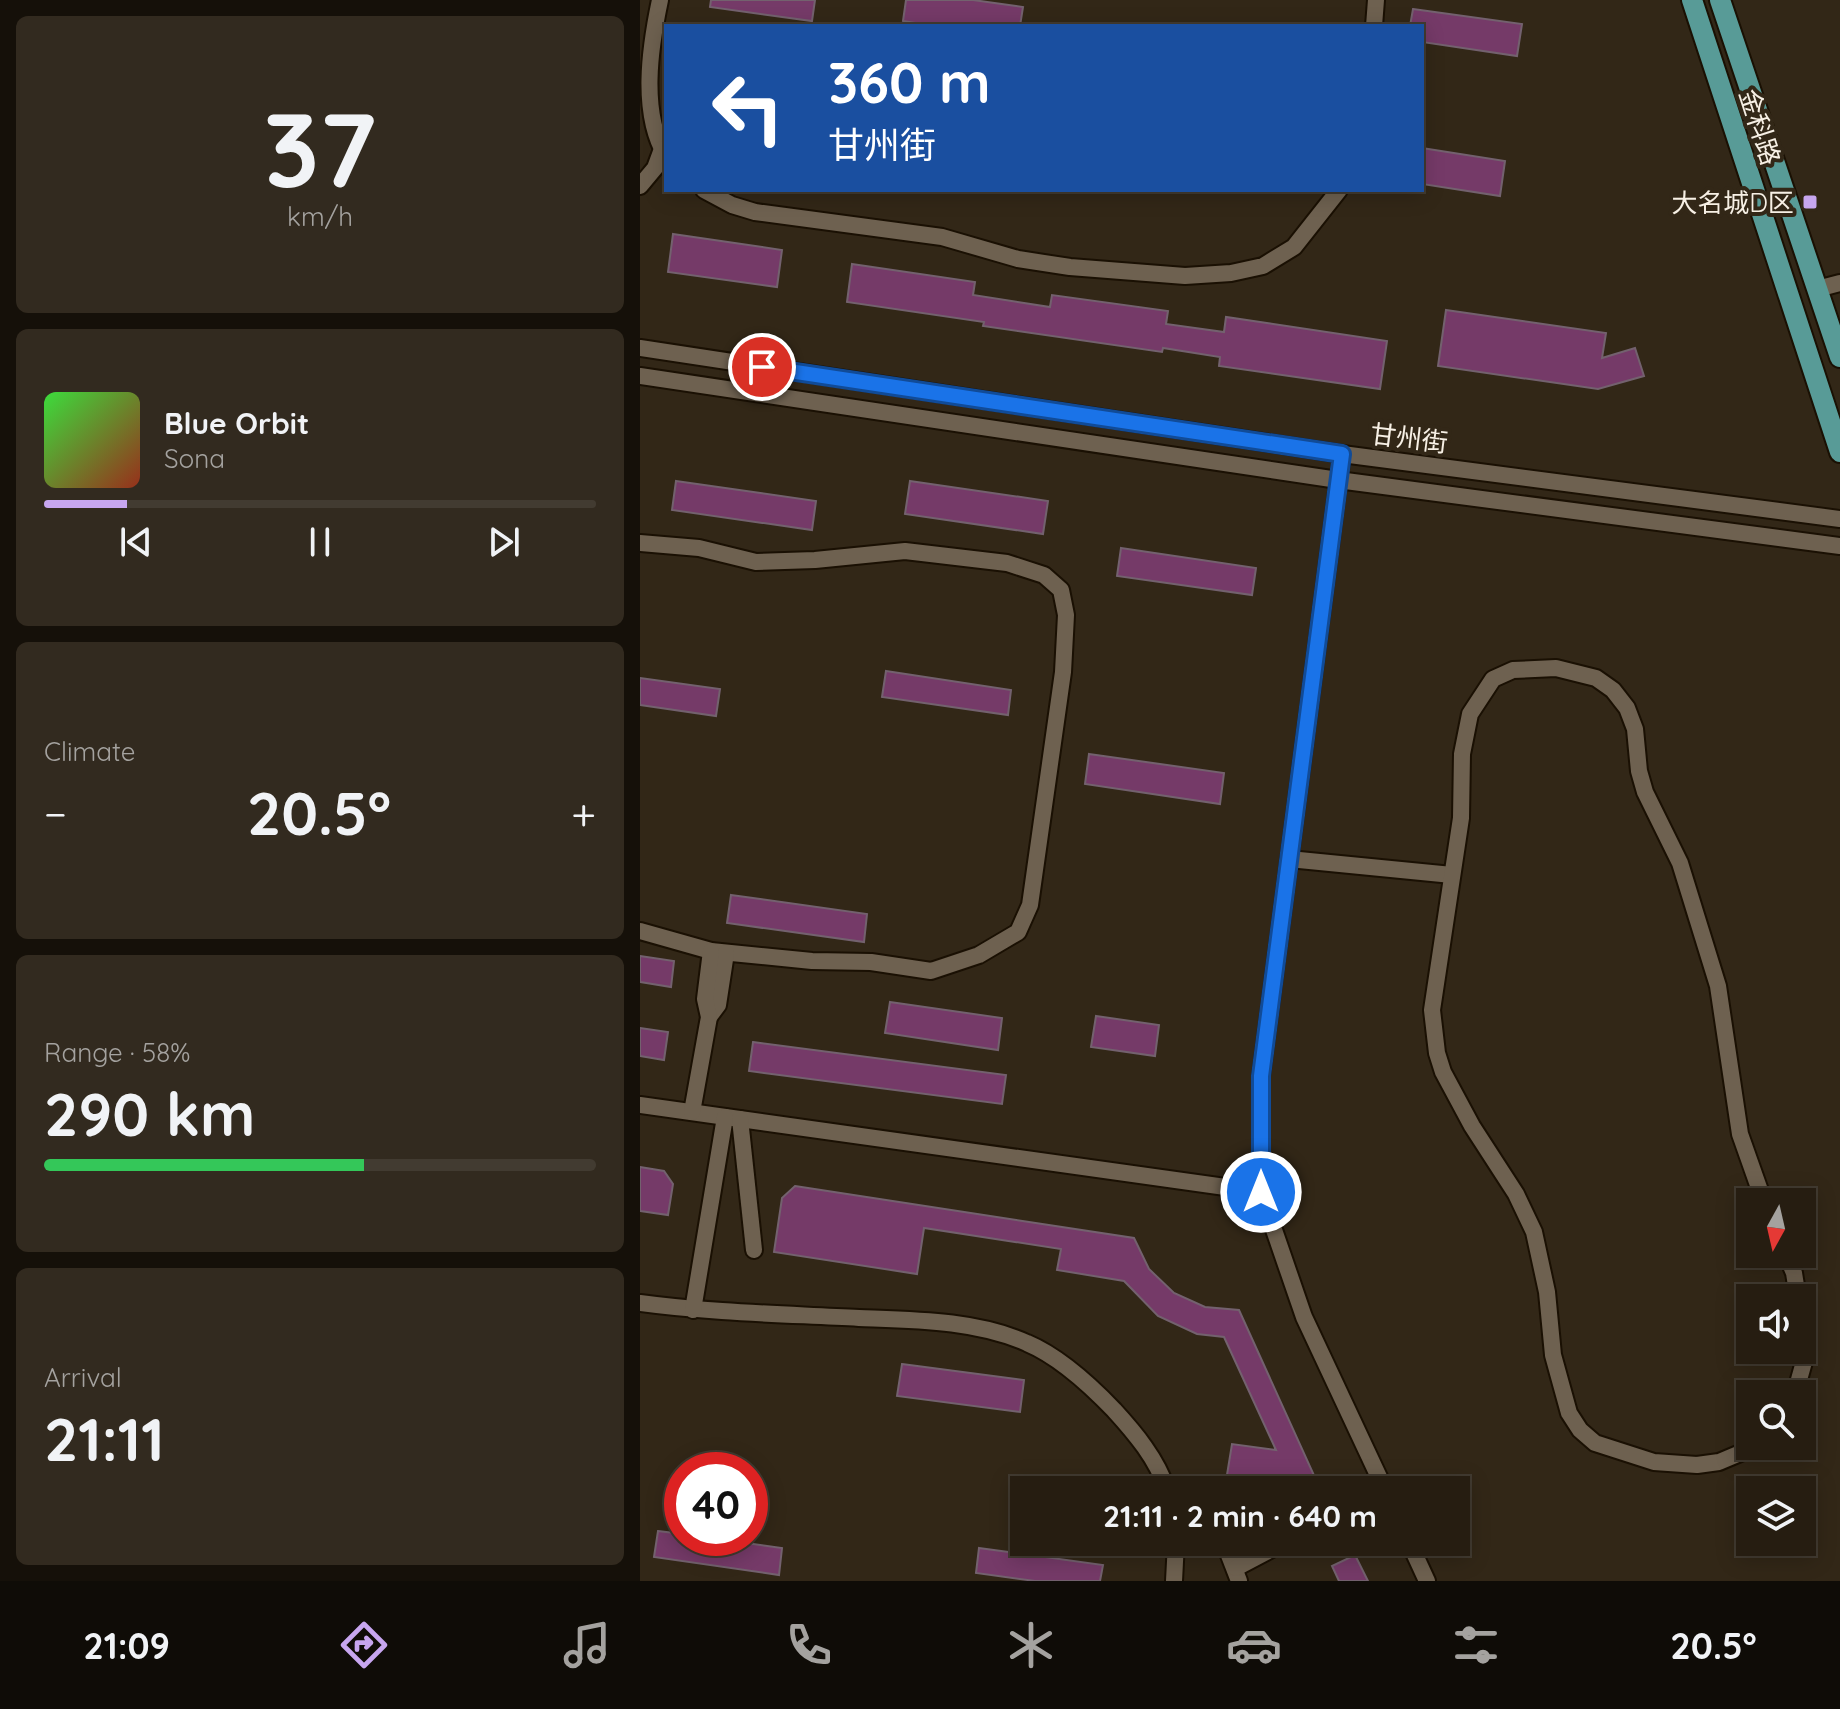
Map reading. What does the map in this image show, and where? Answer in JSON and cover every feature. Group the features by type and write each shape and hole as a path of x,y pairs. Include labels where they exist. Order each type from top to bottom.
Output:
{"main road":[{"name":"金科路","path":"1692,0 1840,452"},
{"name":"金科路","path":"1720,0 1840,357"}],"street":[{"path":"643,183 664,153 649,96 653,34 660,0"},
{"path":"1374,24 1376,0"},
{"path":"643,183 664,177"},
{"path":"708,192 732,205 755,212 942,237 1018,259 1070,267 1185,276 1231,273 1263,266 1294,247 1337,192"},
{"path":"1817,289 1840,283"},
{"name":"甘州街","path":"640,348 1342,454 1840,519"},
{"name":"甘州街","path":"640,376 1338,480 1840,546"},
{"path":"1342,454 1261,1076 1261,1192 1304,1317 1378,1476"},
{"path":"640,543 699,548 756,562 905,551 1007,563 1044,575 1061,590 1066,615 1063,672 1030,905 1018,932 979,955 931,971 871,962 812,961 719,952 640,931"},
{"path":"1736,1455 1719,1462 1697,1465 1654,1462 1595,1443 1580,1430 1569,1413 1553,1355 1547,1292 1534,1232 1516,1194 1472,1126 1443,1072 1437,1053 1432,1010 1461,818 1462,754 1470,714 1493,679 1513,670 1556,668 1596,678 1613,690 1627,708 1635,729 1639,771 1645,792 1680,863 1718,986 1740,1134 1759,1188"},
{"path":"1289,859 1452,875"},
{"path":"692,1112 709,1017 705,999 719,952"},
{"path":"640,1105 1261,1192"},
{"path":"732,1118 754,1250"},
{"path":"693,1310 732,1118"},
{"path":"640,1303 693,1310 919,1321 984,1329 1029,1343 1090,1384 1133,1430 1163,1476"},
{"path":"1174,1581 1175,1556"},
{"path":"1227,1556 1237,1574 1264,1556"},
{"path":"1415,1556 1427,1581"}],"building":[{"path":"711,0 815,0 812,21 710,7"},
{"path":"906,0 973,0 1023,7 1020,24 922,24 903,21"},
{"path":"1413,9 1522,24 1517,56 1424,42 1424,24 1410,24"},
{"path":"1424,148 1505,161 1500,196 1424,184"},
{"path":"673,234 782,250 777,287 668,272"},
{"path":"852,264 975,282 973,295 1050,307 1052,295 1168,311 1166,324 1224,332 1226,317 1387,341 1380,389 1219,366 1220,357 1163,348 1162,352 983,326 984,322 847,302"},
{"path":"1446,310 1606,333 1602,358 1635,348 1644,376 1598,389 1438,366"},
{"path":"676,481 816,501 812,530 672,510"},
{"path":"910,481 1048,501 1043,534 905,514"},
{"path":"1121,548 1256,568 1252,595 1117,576"},
{"path":"886,671 1011,690 1008,715 882,697"},
{"path":"640,678 720,689 716,716 640,705"},
{"path":"1089,754 1224,773 1220,804 1085,784"},
{"path":"731,895 867,914 864,942 727,923"},
{"path":"640,956 674,961 671,987 640,982"},
{"path":"890,1002 1002,1018 998,1050 885,1033"},
{"path":"1096,1016 1159,1025 1155,1056 1091,1047"},
{"path":"640,1028 668,1032 664,1060 640,1056"},
{"path":"753,1042 1006,1075 1002,1104 749,1071"},
{"path":"640,1167 664,1171 673,1184 668,1215 640,1211"},
{"path":"795,1186 1134,1238 1149,1269 1174,1293 1205,1307 1239,1310 1314,1476 1227,1476 1232,1444 1276,1450 1224,1337 1197,1334 1158,1316 1124,1281 1057,1270 1061,1249 924,1228 917,1274 774,1252 782,1198"},
{"path":"902,1364 1024,1380 1020,1412 897,1396"},
{"path":"658,1531 664,1532 664,1556 768,1556 768,1546 782,1548 779,1575 654,1557"},
{"path":"979,1548 1010,1552 1010,1556 1037,1556 1103,1565 1100,1581 1035,1581 976,1573"},
{"path":"1356,1556 1368,1581 1339,1581 1332,1566"}],"place":[{"name":"大名城D区","path":"1810,202"}],"route":[{"path":"762,367 1342,454 1261,1076 1261,1192"}]}
